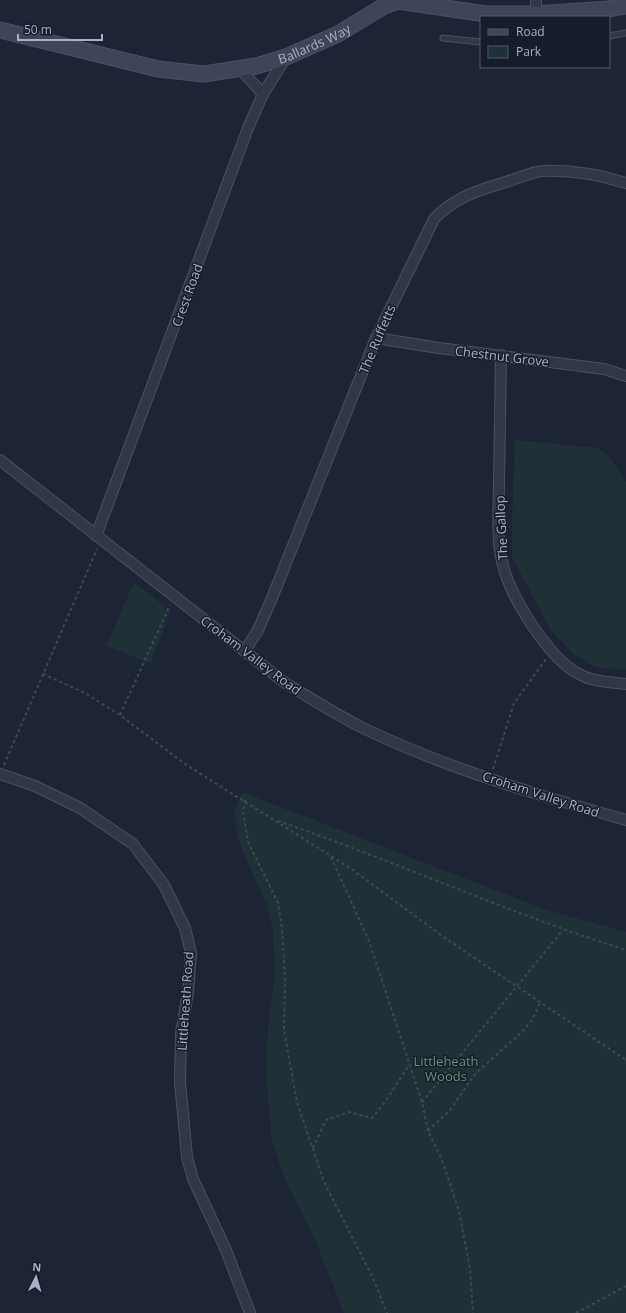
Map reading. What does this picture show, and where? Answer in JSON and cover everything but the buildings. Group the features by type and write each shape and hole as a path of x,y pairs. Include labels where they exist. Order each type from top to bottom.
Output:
{"street":[{"name":"Ballards Way","path":"0,30 158,69 204,74 256,66 286,57 338,34 381,3 398,1 486,14 536,7 608,9 626,6"},
{"name":"Crest Road","path":"96,536 248,128 263,94 286,57"},
{"path":"240,69 263,94"},
{"name":"The Ruffetts","path":"245,651 258,630 275,591 376,338 426,232 434,219 444,208 477,191 543,171 569,171 626,183"},
{"name":"Chestnut Grove","path":"376,338 438,348 604,369 626,376"},
{"name":"The Gallop","path":"501,355 498,526 502,561 506,576 522,607 551,651 579,674 594,680 626,684"},
{"name":"Croham Valley Road","path":"0,460 284,682 326,708 363,728 420,752 490,778 626,820"},
{"name":"Littleheath Road","path":"0,774 35,786 80,808 133,844 164,885 185,928 191,953 188,993 182,1032 180,1082 187,1157 193,1179 226,1250 250,1313"}],"lane":[{"path":"610,36 626,33"},
{"path":"444,38 480,42"}],"path":[{"path":"0,774 98,548"},
{"path":"120,715 174,596"},
{"path":"490,778 514,703 551,651"},
{"path":"43,674 85,694 120,715 185,764 245,800 330,855 517,988 626,1060"},
{"path":"245,800 243,811 248,842 278,903 282,928 285,977 284,1030 297,1102 324,1182 373,1278 387,1313"},
{"path":"273,819 346,844 563,930 626,950"},
{"path":"330,855 369,941 422,1102 428,1130 442,1160 459,1210 470,1269 473,1313"},
{"path":"422,1102 563,930"},
{"path":"428,1130 451,1109 475,1074 521,1033 532,1020 540,1003"},
{"path":"313,1148 326,1120 349,1112 372,1118 385,1102 409,1064"},
{"path":"576,1313 626,1286"}],"green space":[{"path":"515,440 598,448 610,458 626,482 626,670 596,667 574,654 550,629 512,557"},
{"path":"134,582 171,611 150,663 106,646"},
{"name":"Littleheath Woods","path":"242,792 547,910 626,932 626,1313 344,1313 315,1240 283,1174 272,1142 266,1076 268,1027 275,975 273,931 268,908 241,847 235,825 237,824 234,812"}]}
